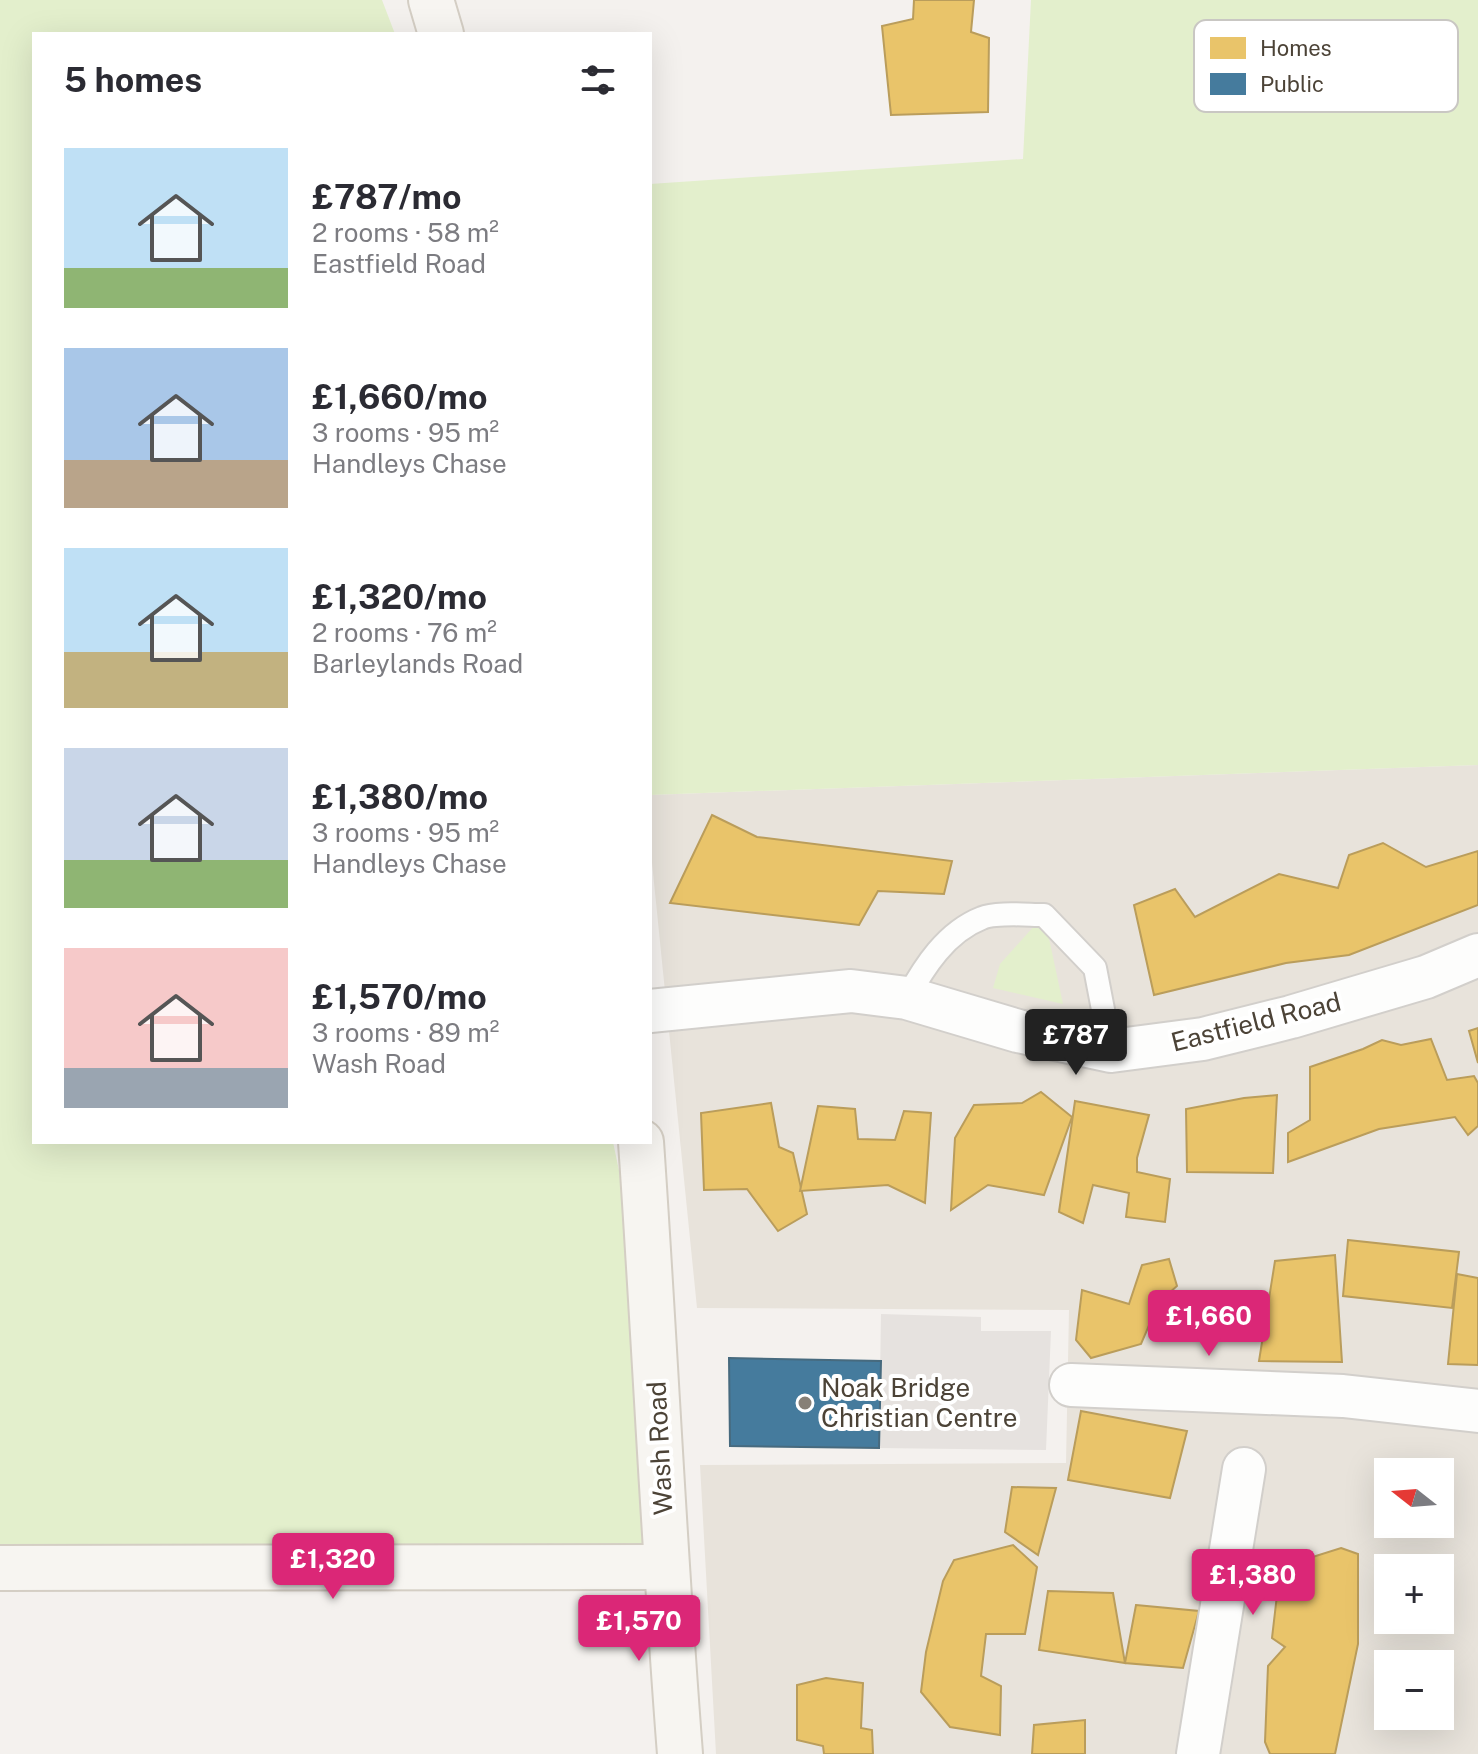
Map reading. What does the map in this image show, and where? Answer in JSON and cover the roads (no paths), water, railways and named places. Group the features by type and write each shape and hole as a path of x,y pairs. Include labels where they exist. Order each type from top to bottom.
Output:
{"street":[{"path":"431,0 440,32"},
{"name":"Eastfield Road","path":"652,1011 851,991 907,998 1018,1031 1111,1051 1203,1039 1291,1017 1426,977 1478,955"},
{"name":"Wash Road","path":"641,1144 655,1342 665,1567 680,1754"},
{"path":"1071,1385 1343,1396 1478,1411"},
{"path":"1198,1754 1244,1469"},
{"path":"0,1568 665,1567"}],"lane":[{"path":"907,998 926,963 955,934 983,917 1044,915 1095,968 1111,1051"}],"place":[{"name":"Noak Bridge Christian Centre","path":"805,1403"}]}
